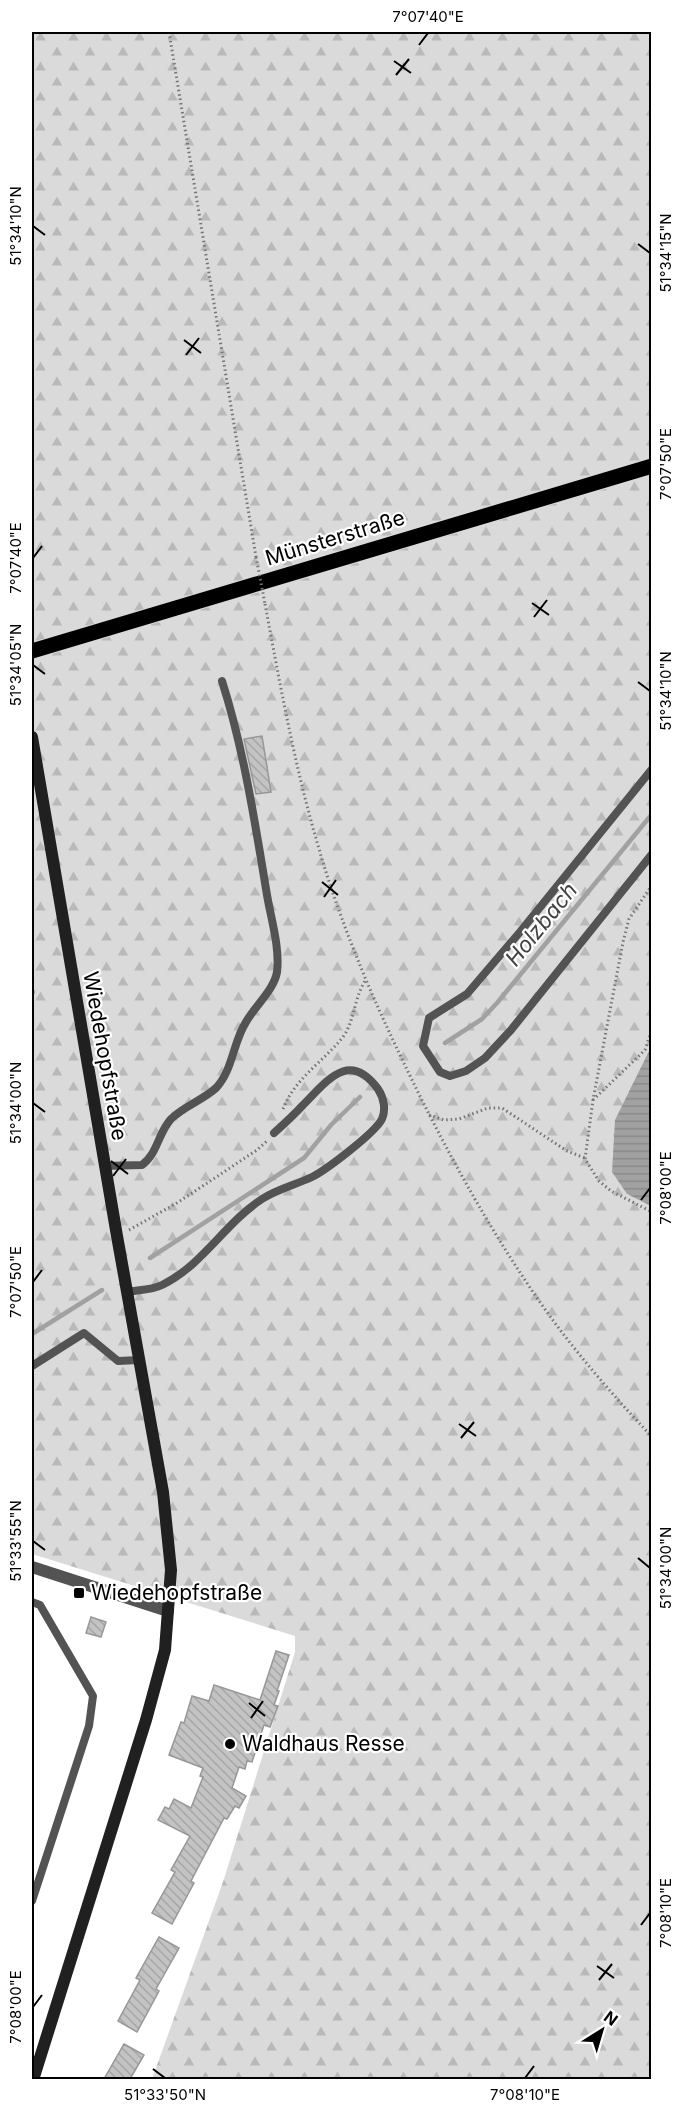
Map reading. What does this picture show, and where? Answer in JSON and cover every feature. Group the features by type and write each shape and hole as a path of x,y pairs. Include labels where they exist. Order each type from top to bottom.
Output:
{"main road":[{"name":"Münsterstraße","path":"32,651 651,466"},
{"name":"Wiedehopfstraße","path":"32,737 163,1492 171,1570 165,1650 146,1720 33,2079"}],"street":[{"path":"32,1567 168,1611"}],"lane":[{"path":"105,1166 142,1165 154,1152 161,1134 173,1117 215,1088 226,1072 244,1023 271,987 276,975 278,958 263,872 235,720 222,681"},
{"path":"651,769 467,994 429,1018 423,1046 440,1072 450,1076 466,1071 485,1058 512,1030 651,854"},
{"path":"127,1292 161,1286 188,1269 261,1199 312,1177 326,1167 374,1129 381,1120 384,1111 381,1093 371,1079 363,1073 353,1070 342,1072 329,1079 274,1133"},
{"path":"32,1366 84,1333 118,1361 140,1360"},
{"path":"32,1602 40,1605 93,1696 89,1726 32,1901"}],"path":[{"path":"169,32 265,604"},
{"path":"585,1159 593,1100 623,942 629,919 651,885"},
{"path":"117,1236 177,1203 257,1150 274,1133 291,1093 302,1078 344,1036 360,988 365,981"},
{"path":"593,1100 645,1050 651,1029"},
{"path":"428,1114 444,1120 468,1117 488,1108 502,1108 567,1151 585,1159 599,1181 611,1191 651,1212"}],"green space":[{"path":"32,32 651,32 652,1047 627,1194 652,1206 651,2079 152,2079 223,1882 295,1652 295,1636 32,1554"}],"shaded area":[{"path":"651,1047 652,1206 627,1194 612,1172 615,1120"}],"building":[{"path":"262,736 271,792 256,794 244,739"},
{"path":"91,1617 106,1622 101,1637 86,1633"},
{"path":"276,1651 289,1655 277,1691 279,1691 274,1705 278,1706 270,1727 264,1725 252,1762 247,1761 245,1769 239,1767 232,1788 246,1796 239,1808 235,1806 227,1819 224,1818 191,1881 194,1883 172,1924 152,1913 175,1872 171,1870 190,1836 158,1820 165,1807 169,1809 174,1799 191,1808 203,1777 200,1776 203,1768 169,1755 181,1722 184,1723 192,1696 209,1701 214,1685 260,1700"},
{"path":"159,1937 179,1948 156,1989 159,1991 137,2032 118,2021 140,1980 136,1978"},
{"path":"124,2044 144,2055 130,2079 104,2079"}],"waterway":[{"name":"Holzbach","path":"445,1043 482,1019 497,1003 652,814"},
{"name":"Holzbach","path":"150,1258 304,1158 331,1125 360,1097"},
{"name":"Holzbach","path":"32,1334 102,1290"}],"place":[{"name":"Wiedehopfstraße","path":"79,1593"},
{"name":"Waldhaus Resse","path":"230,1744"}]}
